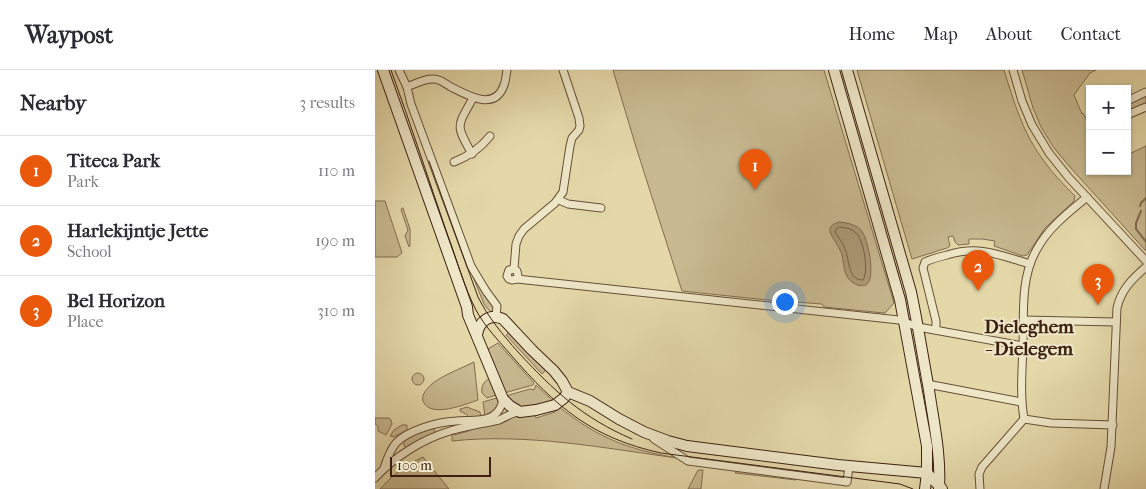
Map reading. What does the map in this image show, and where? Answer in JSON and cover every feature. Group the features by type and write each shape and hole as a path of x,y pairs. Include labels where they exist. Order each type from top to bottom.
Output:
{"street":[{"path":"383,70 470,320 503,398 520,412"},
{"path":"399,70 407,86 411,104 471,266 497,306 491,318 479,327 477,335"},
{"path":"407,86 433,79 439,80 473,98 485,100 494,98 502,91 507,70"},
{"path":"563,70 580,126 571,142 565,184 559,200 524,229 519,236 516,244 514,269 518,272 517,279 899,320 918,327 1023,346"},
{"path":"834,70 897,286 905,321 927,446 925,489"},
{"path":"847,70 906,275 918,327 939,457 940,488"},
{"path":"1013,70 1027,113 1036,133 1049,153 1146,261"},
{"path":"1131,98 1146,92"},
{"path":"472,154 462,136 459,125 473,98"},
{"path":"1131,113 1146,107"},
{"path":"454,162 472,154 490,136"},
{"path":"1024,419 1021,402 1025,283 1030,264 1045,235 1087,197"},
{"path":"559,200 568,204 601,208"},
{"path":"936,330 936,321 923,268 923,264 927,261 954,253 976,250 990,252 1030,264"},
{"path":"1104,489 1113,425 1117,308 1123,292 1131,280 1146,267"},
{"path":"467,307 471,311 506,321 532,350 554,370 568,392 590,401 644,432 688,461 847,482 849,466"},
{"path":"1024,320 1116,322"},
{"path":"927,384 1021,402"},
{"path":"375,478 384,468 423,442 457,429 499,420 513,412 536,410 555,405 568,392"},
{"path":"384,468 391,450 402,438 426,427 444,422 473,421 489,418 498,411 502,405 503,398"},
{"path":"1024,419 1051,423 1113,425"},
{"path":"980,489 979,474 982,467 1024,419"},
{"path":"644,432 687,446 849,466 927,473 940,488"}],"shaded area":[{"path":"613,70 824,70 894,303 884,313 824,307 822,304 682,291"},
{"path":"857,70 1004,70 1030,140 1051,170 1075,196 1074,201 1045,228 1027,255 1023,256 994,246 995,241 982,239 969,239 969,244 958,245 953,236 948,237 950,246 947,248 912,259"},
{"path":"1022,70 1096,70 1090,73 1074,95 1086,119 1086,175 1131,175 1131,153 1146,146 1146,251 1054,148 1041,127 1033,108"},
{"path":"1146,95 1146,104 1131,110 1131,101"},
{"path":"375,201 385,201 402,253 397,257 375,257"},
{"path":"402,208 410,229 409,247 405,236 408,230"},
{"path":"469,267 496,307 492,313 484,304"},
{"path":"511,331 548,368 542,374 506,335"},
{"path":"498,343 534,383 533,385 504,393 486,350"},
{"path":"474,362 478,400 449,409 440,410 427,406 423,401 423,396 430,386 446,375"},
{"path":"416,373 420,373 424,379 420,385 416,385 412,381 412,377"},
{"path":"492,376 499,394 487,398 482,393 482,387 485,381"},
{"path":"536,385 554,402 519,407 506,396 530,389 534,390"},
{"path":"500,397 495,409 485,416 483,402"},
{"path":"558,406 586,426 614,441 643,451 677,458 537,440 480,439 452,441 452,435 466,432 476,427 505,422 514,415 534,414 536,418 555,412"},
{"path":"467,407 480,412 481,417 470,418 460,411 460,409"},
{"path":"375,418 389,418 391,420 392,424 386,435 378,431"},
{"path":"402,425 407,425 407,430 394,437 390,436 394,430"},
{"path":"433,427 436,434 407,448 404,446 405,440 408,438"},
{"path":"423,457 449,489 380,489 400,471"},
{"path":"698,470 703,470 701,489 688,489"},
{"path":"739,470 794,476 796,480 735,473"}],"water":[{"path":"839,222 856,226 864,234 871,264 870,278 866,285 855,284 846,275 841,252 830,232 831,226"}],"waterway":[{"path":"1140,206 1146,198"},
{"path":"1141,211 1136,223 1136,229 1146,242"}],"tram line":[{"path":"391,70 461,273 476,310 488,328 511,355 560,405 577,418 615,439 661,453 900,484 913,489"},
{"path":"429,161 478,297 496,326 531,366 570,402 599,422 632,439"}],"place":[{"name":"Titeca Park","path":"755,190"},
{"name":"Harlekijntje Jette","path":"978,291"},
{"name":"Bel Horizon","path":"1098,305"}],"district":[{"name":"Dieleghem - Dielegem","path":"1029,337"}]}
